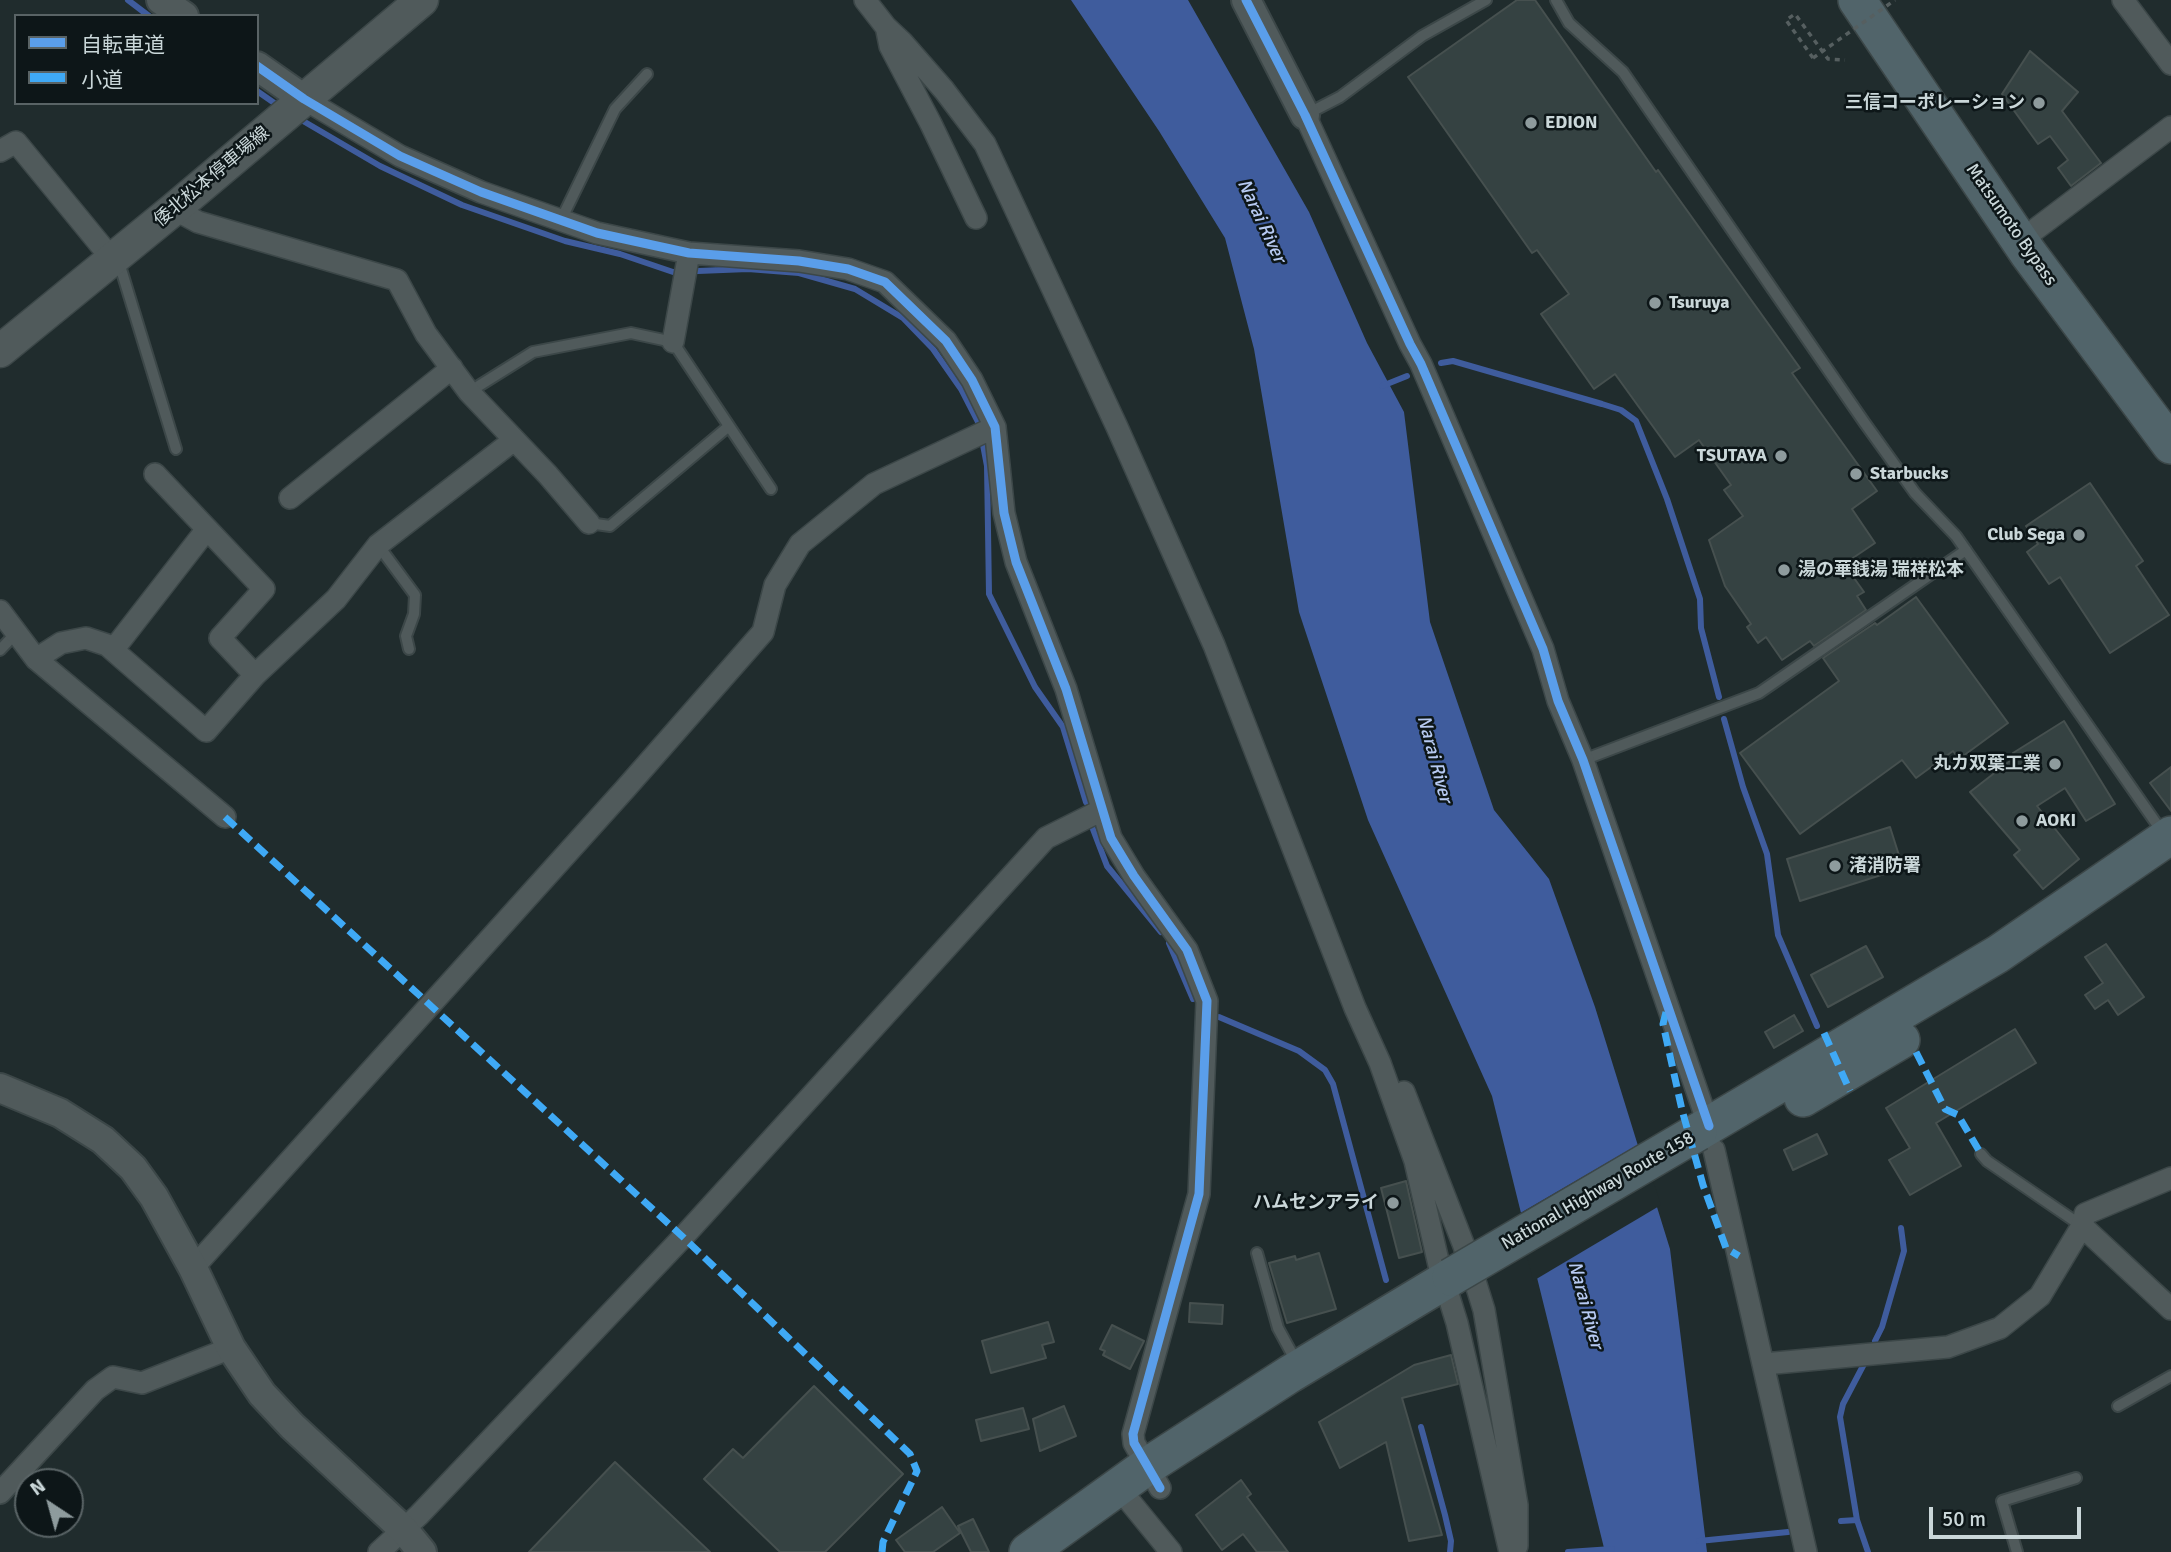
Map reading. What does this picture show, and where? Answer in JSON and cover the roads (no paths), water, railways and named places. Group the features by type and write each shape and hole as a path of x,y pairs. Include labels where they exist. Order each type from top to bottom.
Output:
{"highway":[{"name":"Matsumoto Bypass","path":"1857,0 2020,241 2171,445"},
{"name":"National Highway Route 158","path":"1070,1552 1139,1487 1301,1368 1452,1291 1707,1141 2170,846"},
{"name":"National Highway Route 158","path":"1028,1552 1300,1395 1452,1291"}],"main road":[{"name":"倭北松本停車場線","path":"0,351 422,0"}],"street":[{"path":"865,0 944,90 985,144 1214,645 1355,1008 1380,1063 1415,1161 1452,1291 1510,1552"},
{"path":"1246,0 1305,115 1421,364 1542,649 1558,701 1583,760 1707,1141 1764,1364 1806,1552"},
{"path":"2123,0 2171,64"},
{"path":"886,27 890,46 932,124 976,218"},
{"path":"259,68 294,108 481,192 597,233 689,253 799,261 848,270 885,282 946,341 972,380 995,428 1004,513 1016,562 1066,689 1111,838 1187,950 1207,1001 1199,1194 1133,1434 1139,1487 1171,1552"},
{"path":"2020,241 2171,127"},
{"path":"0,151 16,142 112,259"},
{"path":"174,209 198,222 397,280 426,334 469,392 589,523"},
{"path":"673,342 689,253"},
{"path":"290,498 452,368"},
{"path":"193,1268 763,632 775,585 800,544 874,484 995,428"},
{"path":"36,659 61,643 86,638 107,645 206,731 255,675 336,599 378,545 514,440"},
{"path":"155,474 264,589 220,638 255,675"},
{"path":"113,650 207,529"},
{"path":"0,611 36,659 225,817"},
{"path":"379,1552 404,1530 683,1237 1046,838 1102,810"},
{"path":"1355,1008 1391,1059 1464,1246 1484,1310 1517,1505 1517,1552"},
{"path":"0,1088 60,1113 103,1140 133,1168 154,1197 193,1268 231,1348 262,1394 292,1426 404,1530 422,1552"},
{"path":"1764,1364 1948,1347 2000,1328 2040,1296 2082,1226 2085,1214 2171,1178"},
{"path":"2082,1226 2171,1309"},
{"path":"0,1493 95,1390 113,1377 142,1383 231,1348"}],"lane":[{"path":"1305,115 1340,97 1422,37 1486,0"},
{"path":"1556,0 1569,23 1623,72 1915,493 1956,536 2170,846"},
{"path":"561,220 615,108 647,74"},
{"path":"112,259 121,269 176,449"},
{"path":"469,392 533,352 631,332 673,342 771,489"},
{"path":"589,523 610,526 729,426"},
{"path":"378,545 415,595 414,614 406,636 409,649"},
{"path":"1583,760 1759,693 1966,550"},
{"path":"0,650 16,633"},
{"path":"1981,1154 1987,1161 2082,1226"},
{"path":"1257,1253 1278,1328 1290,1354 1301,1368"},
{"path":"2118,1406 2171,1376"},
{"path":"2017,1552 2002,1501 2076,1478"}],"water":[{"name":"Narai River","path":"1071,0 1188,0 1309,212 1367,343 1404,412 1430,622 1494,810 1549,879 1595,1007 1670,1249 1707,1552 1605,1552 1492,1096 1368,820 1299,612 1254,349 1225,238 1159,131"}],"waterway":[{"path":"128,0 146,14"},
{"path":"259,92 280,107"},
{"path":"298,118 380,166 462,205 565,241 620,254 673,272 748,269 799,273 855,289 903,318 933,349 961,389 979,424 987,466 989,594 1035,687 1063,727 1086,802"},
{"path":"1441,363 1453,361 1602,404 1621,410 1636,421 1667,499 1700,599 1701,628 1719,697"},
{"path":"1382,386 1407,376"},
{"path":"1724,719 1743,787 1767,854 1778,935 1817,1026"},
{"path":"1091,824 1107,866 1161,932"},
{"path":"1169,943 1193,999"},
{"path":"1219,1017 1299,1051 1325,1070 1333,1084 1386,1280"},
{"path":"1875,1341 1882,1327 1904,1251 1901,1228"},
{"path":"1864,1364 1843,1404 1840,1417 1857,1520 1868,1552"},
{"path":"1421,1427 1445,1515 1451,1541 1450,1552"},
{"path":"1841,1521 1857,1520"},
{"path":"1699,1541 1788,1532"},
{"path":"1568,1552 1612,1549"}],"place":[{"name":"三信コーポレーション","path":"2039,103"},
{"name":"EDION","path":"1531,123"},
{"name":"Tsuruya","path":"1655,303"},
{"name":"TSUTAYA","path":"1781,456"},
{"name":"Starbucks","path":"1856,474"},
{"name":"Club Sega","path":"2079,535"},
{"name":"湯の華銭湯 瑞祥松本","path":"1784,570"},
{"name":"丸カ双葉工業","path":"2055,764"},
{"name":"AOKI","path":"2022,821"},
{"name":"渚消防署","path":"1835,866"},
{"name":"ハムセンアライ","path":"1393,1203"}]}
